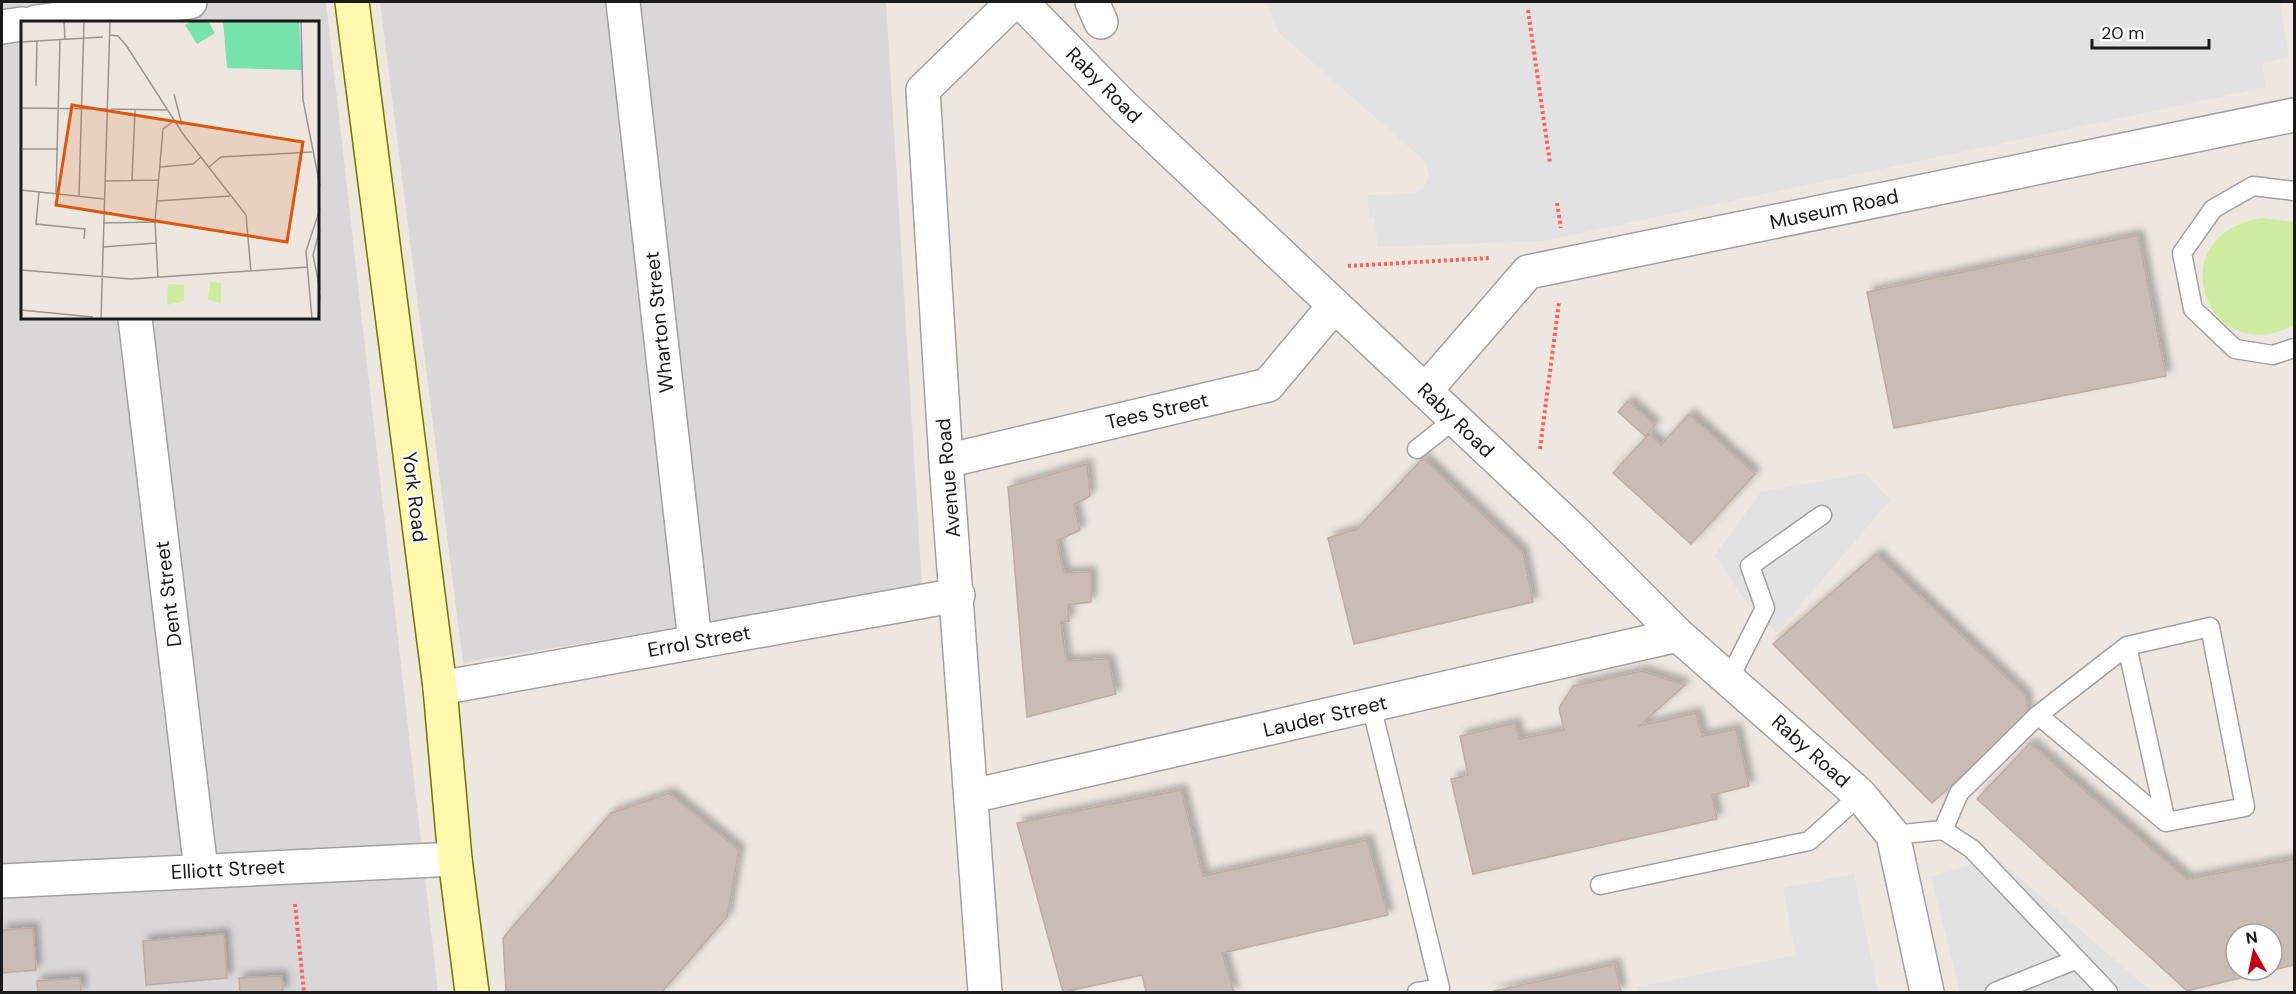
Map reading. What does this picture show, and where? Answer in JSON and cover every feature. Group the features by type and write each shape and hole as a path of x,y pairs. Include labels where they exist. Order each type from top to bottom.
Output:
{"main road":[{"name":"York Road","path":"351,2 440,688 455,859 472,993"}],"street":[{"path":"43,21 190,2"},
{"name":"Wharton Street","path":"623,2 695,642"},
{"name":"Avenue Road","path":"985,993 958,595 946,461 923,90 1013,2"},
{"name":"Raby Road","path":"1021,2 1124,106 1455,419 1678,635 1860,795 1893,835"},
{"path":"2,27 21,24"},
{"name":"Museum Road","path":"1425,391 1528,272 2295,115"},
{"name":"Tees Street","path":"946,461 1268,385 1334,306"},
{"name":"Dent Street","path":"135,320 201,870"},
{"name":"Errol Street","path":"440,688 958,595"},
{"name":"Lauder Street","path":"972,796 1678,635"},
{"path":"1893,835 1927,993"},
{"name":"Elliott Street","path":"2,881 455,859"}],"lane":[{"path":"2295,191 2253,186 2213,209 2182,253 2193,309 2235,349 2274,355 2295,348"},
{"path":"1417,449 1455,419"},
{"path":"1729,679 1765,608 1750,566 1822,515"},
{"path":"1943,830 1959,793 2038,716 2127,646 2210,627 2245,807 2166,822"},
{"path":"2127,646 2166,822"},
{"path":"1371,705 1440,988 1417,993"},
{"path":"2038,716 2166,822"},
{"path":"1600,885 1809,841 1860,795"},
{"path":"1893,835 1943,830 1972,849 2108,993"},
{"path":"1995,993 2075,960"}],"path":[{"path":"1528,10 1550,163"},
{"path":"1557,203 1562,234"},
{"path":"1344,266 1492,258"},
{"path":"1540,450 1560,298"},
{"path":"295,902 304,993"}],"shaded area":[{"path":"2,2 326,2 438,992 2,992"},
{"path":"380,2 886,2 922,587 463,663"},
{"path":"1267,2 2280,2 2289,57 2262,63 2266,87 1543,241 1378,247 1374,217 1369,218 1368,195 1413,194 1424,187 1429,175 1425,161 1278,32"},
{"path":"1865,473 1890,500 1777,633 1745,601 1715,555 1761,492"},
{"path":"1996,857 2152,992 1960,992 1931,877"},
{"path":"1854,874 1878,992 1639,992 1638,987 1796,955 1783,888"}],"green space":[{"path":"2262,218 2294,222 2294,325 2263,335 2237,330 2218,316 2206,295 2203,272 2210,248 2229,229"}],"building":[{"path":"2138,235 2166,376 1894,428 1867,292"},
{"path":"1628,401 1655,425 1645,436 1618,412"},
{"path":"1689,414 1755,474 1691,544 1613,473 1649,434 1661,445"},
{"path":"1423,458 1523,553 1533,602 1354,644 1328,538 1357,529"},
{"path":"1087,464 1090,496 1074,505 1080,530 1057,541 1064,573 1091,572 1091,602 1068,605 1069,621 1061,622 1066,661 1108,659 1116,694 1027,717 1008,487"},
{"path":"1876,554 2026,696 2028,717 1932,803 1773,644"},
{"path":"1642,671 1685,685 1639,726 1696,713 1702,736 1736,729 1749,786 1712,795 1717,819 1473,874 1451,779 1468,775 1460,736 1515,723 1519,739 1564,730 1559,708 1573,686"},
{"path":"2030,743 2187,879 2294,859 2294,965 2284,967 2284,922 2224,922 2224,982 2187,991 1977,799"},
{"path":"1181,790 1203,876 1367,840 1388,915 1222,953 1234,992 1146,992 1142,975 1063,992 1017,823"},
{"path":"669,793 739,850 727,917 662,992 506,992 503,938 611,813"},
{"path":"33,928 36,970 2,973 2,930"},
{"path":"224,934 227,978 146,985 143,941"},
{"path":"1615,964 1621,992 1490,992"},
{"path":"282,976 283,992 240,992 239,978"},
{"path":"80,978 81,992 38,992 37,981"}]}
